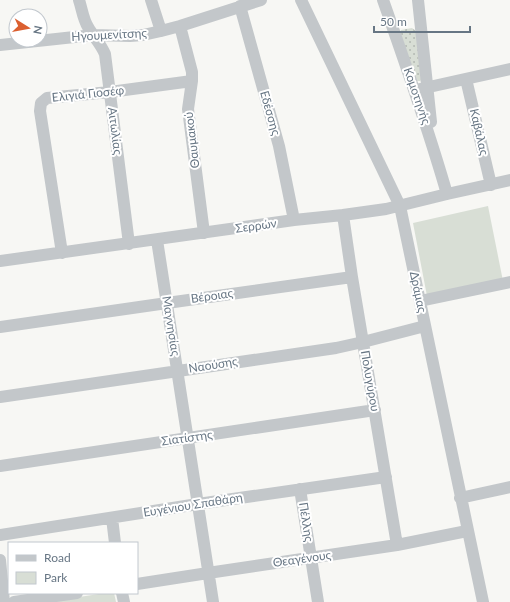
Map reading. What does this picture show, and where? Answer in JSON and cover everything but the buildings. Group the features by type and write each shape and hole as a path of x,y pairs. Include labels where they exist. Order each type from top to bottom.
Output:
{"street":[{"name":"Αιτωλίας","path":"79,0 85,20 105,54 129,244"},
{"path":"151,0 161,31"},
{"name":"Ηγουμενίτσης","path":"0,44 93,35 130,36 161,31 261,0"},
{"name":"Δράμας","path":"301,0 400,206 482,602"},
{"name":"Κομοτηνής","path":"382,0 415,90 447,194"},
{"path":"418,0 433,145"},
{"name":"Εδέσσης","path":"240,6 279,146 294,220"},
{"name":"Θαυμακού","path":"180,26 192,72 188,109 204,233"},
{"path":"415,90 510,69"},
{"name":"Καβάλας","path":"466,79 491,185"},
{"name":"Ελιγιά Γιοσέφ","path":"62,253 40,111 41,103 47,98 192,82"},
{"name":"Σερρών","path":"0,261 294,220 343,216 400,206 510,180"},
{"name":"Πολυγύρου","path":"343,216 397,546"},
{"name":"Μαγνησίας","path":"157,240 213,602"},
{"name":"Βέροιας","path":"0,327 352,277"},
{"path":"420,301 510,282"},
{"name":"Ναούσης","path":"0,397 336,348 425,326"},
{"name":"Σιατίστης","path":"0,466 375,410"},
{"name":"Ευγένιου Σπαθάρη","path":"0,535 198,504 386,477"},
{"path":"460,498 510,487"},
{"name":"Πέλλης","path":"300,489 318,602"},
{"path":"112,518 115,542"},
{"name":"Θεαγένους","path":"138,584 397,546 467,531"},
{"path":"0,560 4,602"},
{"path":"14,602 70,594"}],"green space":[{"path":"412,28 416,31 420,81 417,81 400,32 401,30"},
{"path":"488,206 503,281 427,296 413,223"},
{"path":"99,594 114,594 116,602 47,602"}]}
